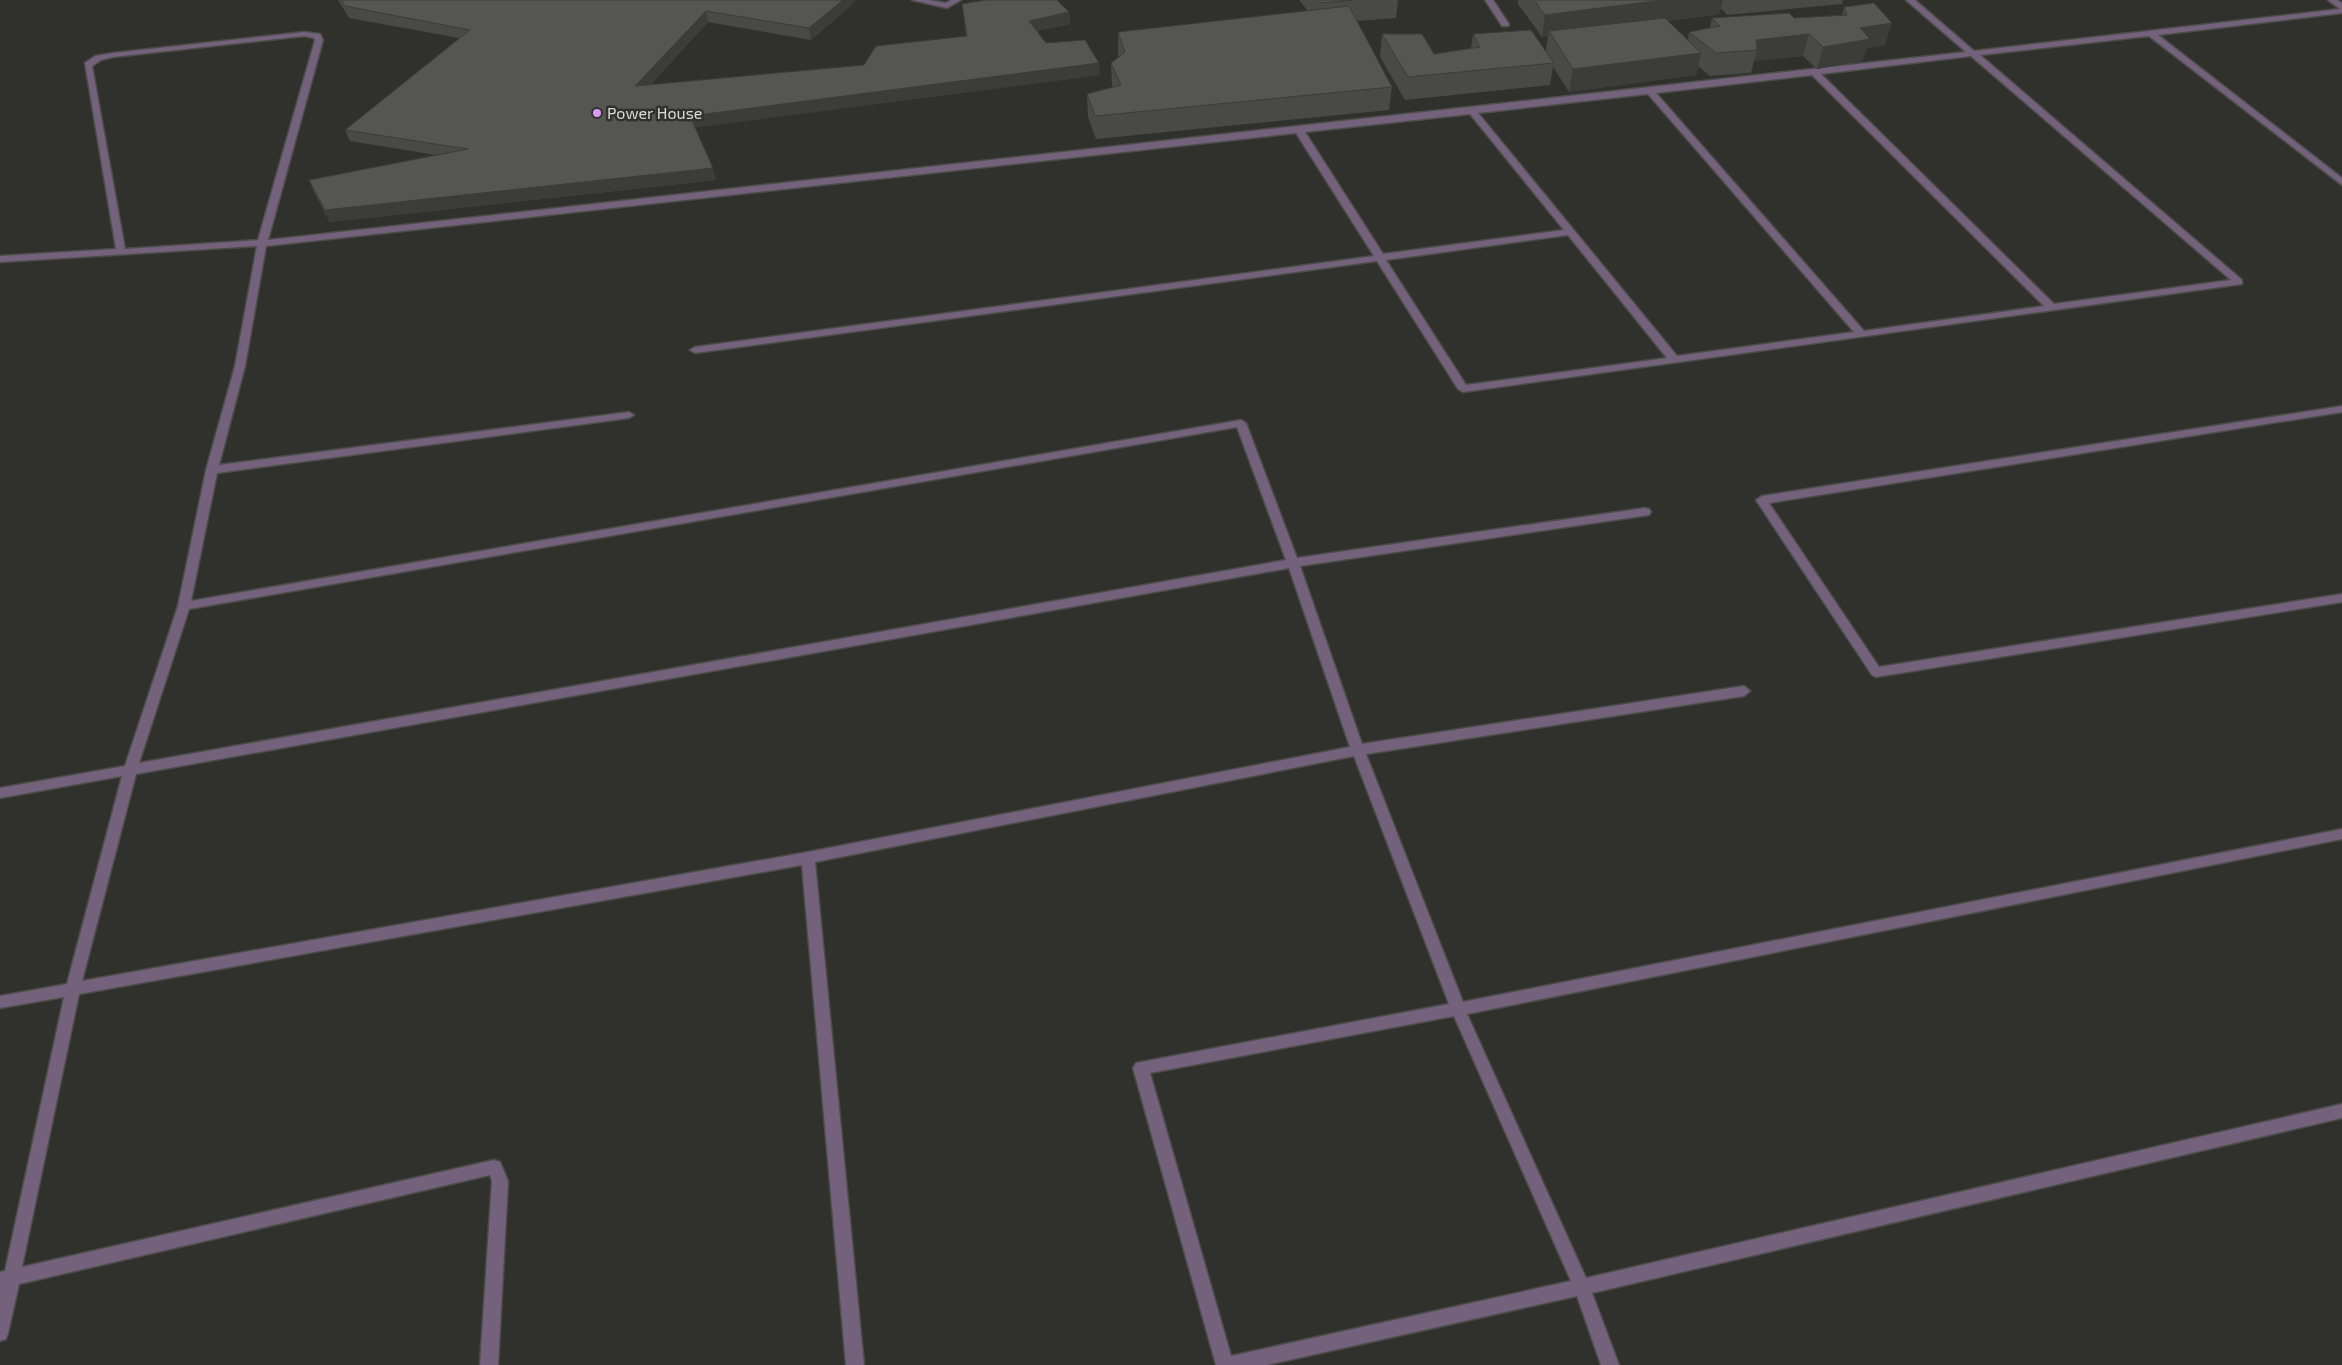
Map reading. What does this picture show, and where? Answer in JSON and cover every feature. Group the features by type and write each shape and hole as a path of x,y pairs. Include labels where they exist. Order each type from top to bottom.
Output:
{"street":[{"path":"916,0 947,6 957,0"},
{"path":"1489,0 1505,24"},
{"path":"1299,130 1463,389 2239,282 1910,0"},
{"path":"2332,0 2342,9"},
{"path":"0,259 296,241 1650,91 2342,9"},
{"path":"2151,33 2342,182"},
{"path":"0,1333 7,1278 74,989 130,771 184,606 212,470 240,366 262,243 319,40 316,36 304,34 113,55 98,58 88,65 121,251"},
{"path":"1814,72 2052,308"},
{"path":"1650,91 1861,334"},
{"path":"1472,111 1674,360"},
{"path":"695,350 1570,232"},
{"path":"2342,409 1762,500 1876,672 2342,598"},
{"path":"212,470 629,415"},
{"path":"184,606 1241,423 1358,750 1458,1009 1582,1287 1610,1365"},
{"path":"0,793 1293,564 1646,512"},
{"path":"0,1002 808,858 1358,750 1744,691"},
{"path":"2342,834 1458,1009 1141,1068 1226,1365 1582,1287 2342,1111"},
{"path":"808,858 855,1365"},
{"path":"7,1278 494,1167 500,1181 489,1365"}],"building":[{"name":"Power House","path":"341,0 843,0 809,28 706,11 635,86 864,65 876,46 967,36 962,4 985,0 1057,0 1069,12 1029,21 1046,43 1085,40 1099,63 690,116 713,168 325,210 309,180 468,149 345,130 470,30 345,6"},
{"path":"1318,0 1354,0 1320,3"},
{"path":"1534,0 1663,0 1545,15"},
{"path":"1874,3 1892,23 1860,28 1870,39 1823,47 1809,34 1756,40 1757,50 1716,53 1689,32 1720,26 1712,18 1789,13 1794,18 1847,15 1844,7"},
{"path":"1349,6 1392,87 1095,116 1087,94 1121,85 1111,63 1125,52 1118,32"},
{"path":"1665,18 1701,53 1573,69 1549,31"},
{"path":"1531,30 1554,63 1408,77 1382,34 1422,34 1434,54 1480,47 1473,34"}],"place":[{"name":"Power House","path":"597,113"}]}
